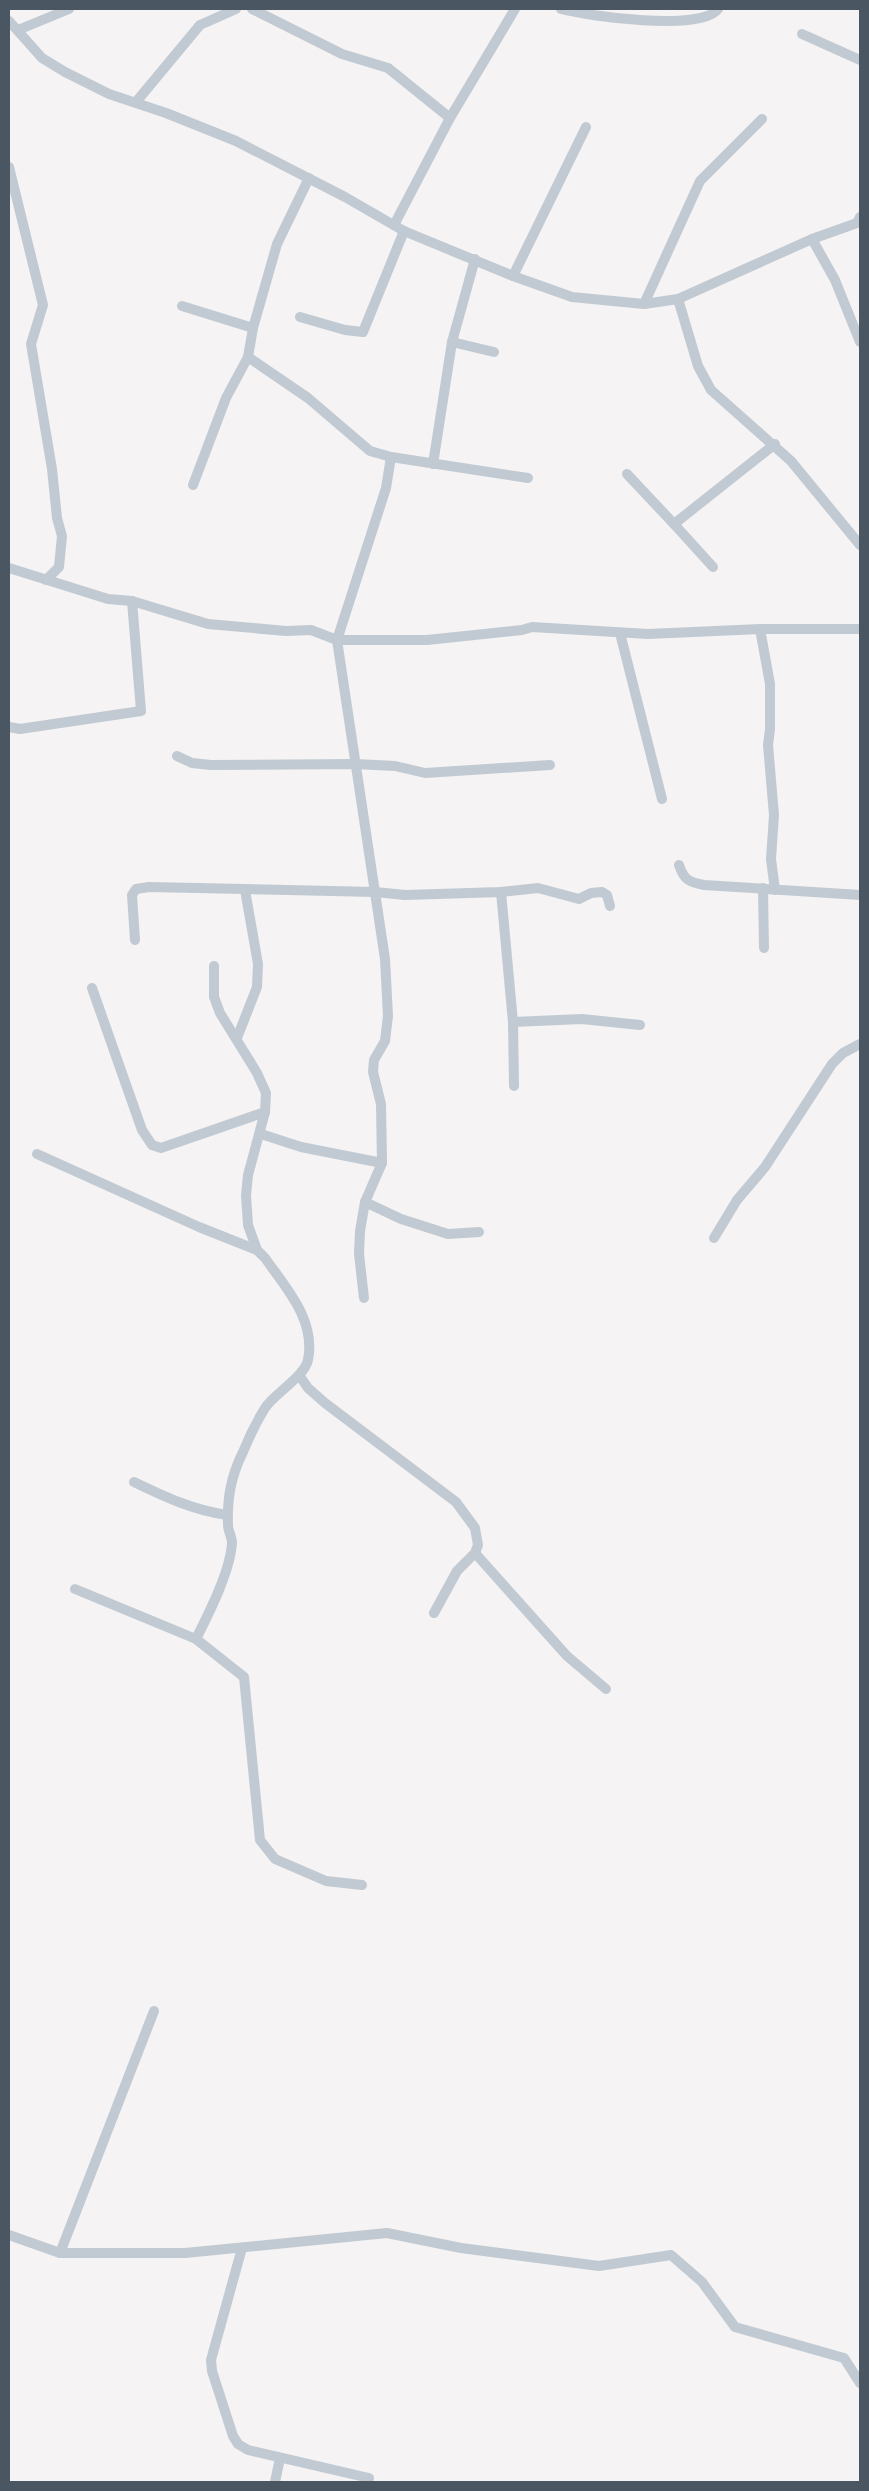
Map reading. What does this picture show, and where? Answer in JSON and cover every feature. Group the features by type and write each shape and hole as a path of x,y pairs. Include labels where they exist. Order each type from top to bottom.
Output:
{"street":[{"path":"18,30 69,9"},
{"path":"136,102 200,25 236,9"},
{"path":"252,9 342,54 388,68 450,118"},
{"path":"394,225 450,118 515,9"},
{"path":"561,9 600,17 657,20 700,18 715,14 718,9"},
{"path":"9,21 42,58 109,94 136,102 236,142 308,178 404,232 475,259 512,276 572,296 644,304 678,300 812,239 859,221"},
{"path":"802,34 860,60"},
{"path":"644,304 700,181 762,119"},
{"path":"512,276 586,127"},
{"path":"9,167 43,305 32,344 52,469 57,518 62,536 59,567 46,580"},
{"path":"193,484 226,398 248,357 253,328 277,244 308,178"},
{"path":"300,318 345,330 363,332 404,232"},
{"path":"812,239 835,280 860,342"},
{"path":"433,464 452,342 475,259"},
{"path":"678,300 698,366 711,390 775,444 860,545"},
{"path":"182,306 253,328"},
{"path":"452,342 494,352"},
{"path":"248,357 308,398 370,451 390,457 528,478"},
{"path":"674,524 775,444"},
{"path":"364,1298 359,1254 365,1202 382,1163 381,1104 373,1066 374,1060 385,1041 388,1016 385,959 337,640 386,488 390,457"},
{"path":"628,474 713,566"},
{"path":"9,568 108,599 132,601 208,624 286,631 311,630 337,640 427,640 522,630 532,627 648,634 760,628 860,629"},
{"path":"9,727 20,729 141,711 132,601"},
{"path":"760,628 770,684 768,745 774,814 771,859 775,890"},
{"path":"620,633 662,800"},
{"path":"177,756 192,763 211,765 355,764 395,766 425,773 550,765"},
{"path":"679,865 684,878 689,882 704,885 860,895"},
{"path":"135,940 132,895 136,889 149,887 375,892 405,895 501,892 538,888 579,898 591,893 602,892 607,895 610,906"},
{"path":"763,888 764,948"},
{"path":"237,1038 257,986 258,964 245,890"},
{"path":"501,892 513,1022 514,1086"},
{"path":"214,966 214,997 220,1013 237,1038 266,1093 261,1134 253,1154 246,1195 248,1225 257,1250"},
{"path":"92,988 142,1130 152,1145 161,1148 179,1143 265,1112"},
{"path":"513,1022 582,1019 640,1025"},
{"path":"714,1238 737,1200 765,1167 832,1064 843,1053 860,1044"},
{"path":"261,1134 301,1147 382,1163"},
{"path":"38,1154 199,1227 257,1250 265,1258 304,1317 308,1341 308,1361 299,1374 266,1406 243,1451 228,1493 228,1528 232,1542 218,1594 196,1639"},
{"path":"365,1202 402,1219 448,1234 479,1232"},
{"path":"299,1374 308,1388 325,1404 456,1502 475,1528 478,1545 476,1553 457,1571 434,1613"},
{"path":"134,1482 174,1502 200,1511 227,1515"},
{"path":"476,1553 567,1656 606,1689"},
{"path":"75,1590 196,1639 244,1677 260,1840 276,1859 326,1881 362,1885"},
{"path":"60,2253 154,2011"},
{"path":"9,2235 60,2253 185,2253 387,2233 461,2248 599,2266 671,2255 702,2282 734,2327 844,2358 860,2383"},
{"path":"242,2248 211,2360 212,2371 238,2444 248,2450 369,2478"},
{"path":"275,2482 280,2458"}]}
